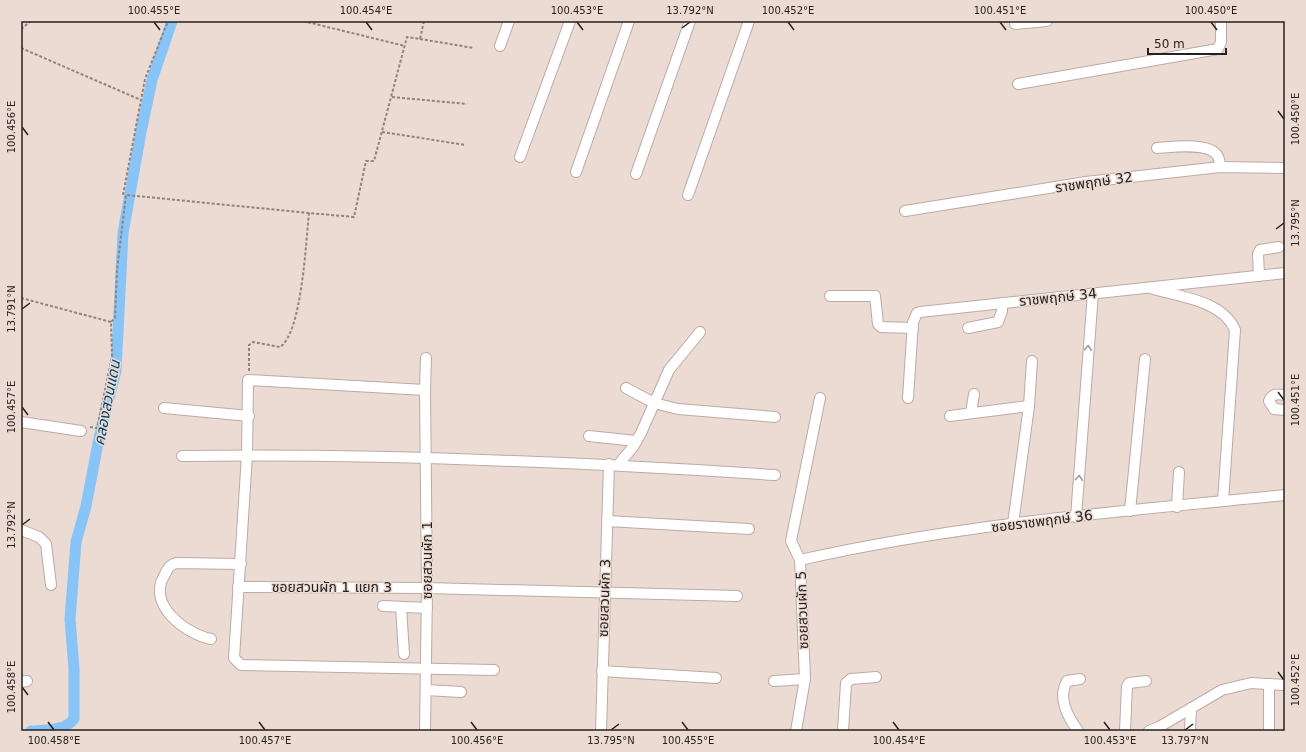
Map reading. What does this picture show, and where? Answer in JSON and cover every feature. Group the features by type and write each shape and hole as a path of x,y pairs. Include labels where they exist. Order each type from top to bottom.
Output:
{"street":[{"path":"500,46 509,21"},
{"path":"520,157 570,21"},
{"path":"576,172 629,21"},
{"path":"636,174 690,21"},
{"path":"688,195 749,21"},
{"path":"1015,24 1047,21"},
{"path":"1018,84 1157,58 1209,52 1218,49 1221,42 1221,21"},
{"path":"1157,148 1200,147 1211,149 1217,155 1220,167"},
{"name":"ราชพฤกษ์ 32","path":"905,211 1086,182 1220,167 1285,168"},
{"path":"1259,276 1258,254 1260,250 1279,247"},
{"name":"ราชพฤกษ์ 34","path":"908,398 913,328 915,317 920,312 1285,273"},
{"path":"1147,287 1202,303 1223,313 1231,320 1235,330 1224,501"},
{"path":"1076,517 1093,293"},
{"path":"830,296 875,296 878,324 881,327 913,328"},
{"path":"968,328 998,322 1002,312 1002,303"},
{"path":"613,464 636,442 669,370 700,332"},
{"name":"ซอยสวนผัก 1","path":"424,731 427,608 426,358"},
{"path":"1130,511 1145,359"},
{"path":"1013,524 1029,406 1032,361"},
{"path":"425,390 248,380 249,416 234,658 237,663 494,670"},
{"path":"626,388 654,403 678,409 775,417"},
{"path":"971,413 974,394"},
{"path":"1285,395 1276,394 1271,397 1269,401 1270,405 1274,409 1285,410"},
{"name":"ซอยสวนผัก 5","path":"796,731 805,679 800,560 791,541 820,398"},
{"path":"950,416 1029,406"},
{"path":"164,408 249,416"},
{"path":"21,422 83,429"},
{"path":"589,436 636,442"},
{"path":"182,456 247,455 426,458 613,464 775,475"},
{"name":"ซอยสวนผัก 3","path":"601,731 607,521 613,464"},
{"path":"1177,507 1179,472"},
{"name":"ซอยราชพฤกษ์ 36","path":"800,560 854,548 1013,524 1285,495"},
{"path":"607,521 749,529"},
{"path":"21,530 39,537 46,544 51,585"},
{"path":"211,639 197,634 170,616 162,604 161,581 169,567 176,563 241,564"},
{"name":"ซอยสวนผัก 1 แยก 3","path":"238,587 427,588 737,596"},
{"path":"384,606 427,608"},
{"path":"401,607 404,654"},
{"path":"602,671 716,678"},
{"path":"843,731 846,683 851,679 876,677"},
{"path":"774,681 805,679"},
{"path":"1078,731 1065,710 1064,702 1065,684 1067,681 1080,679"},
{"path":"1125,731 1127,686 1129,683 1146,681"},
{"path":"1156,730 1222,690 1236,685 1251,683 1285,685"},
{"path":"1269,684 1269,731"},
{"path":"426,690 461,692"},
{"path":"1190,731 1192,708"}],"path":[{"path":"21,29 31,21"},
{"path":"123,195 145,79 168,21"},
{"path":"303,21 405,46"},
{"path":"420,39 424,21"},
{"path":"83,429 98,428 112,356 111,322 115,318 118,270 126,194 309,214 354,217 366,161 374,161 407,38 474,48"},
{"path":"21,48 141,100"},
{"path":"392,97 467,104"},
{"path":"382,132 466,145"},
{"path":"248,380 249,345 253,342 280,347 285,344 291,334 300,293 309,214"},
{"path":"21,298 111,322"}],"waterway":[{"name":"คลองสวนแดน","path":"31,731 60,728 66,726 74,719 74,669 70,619 76,542 86,506 99,438 116,371 123,233 141,132 152,80 172,21"}]}
